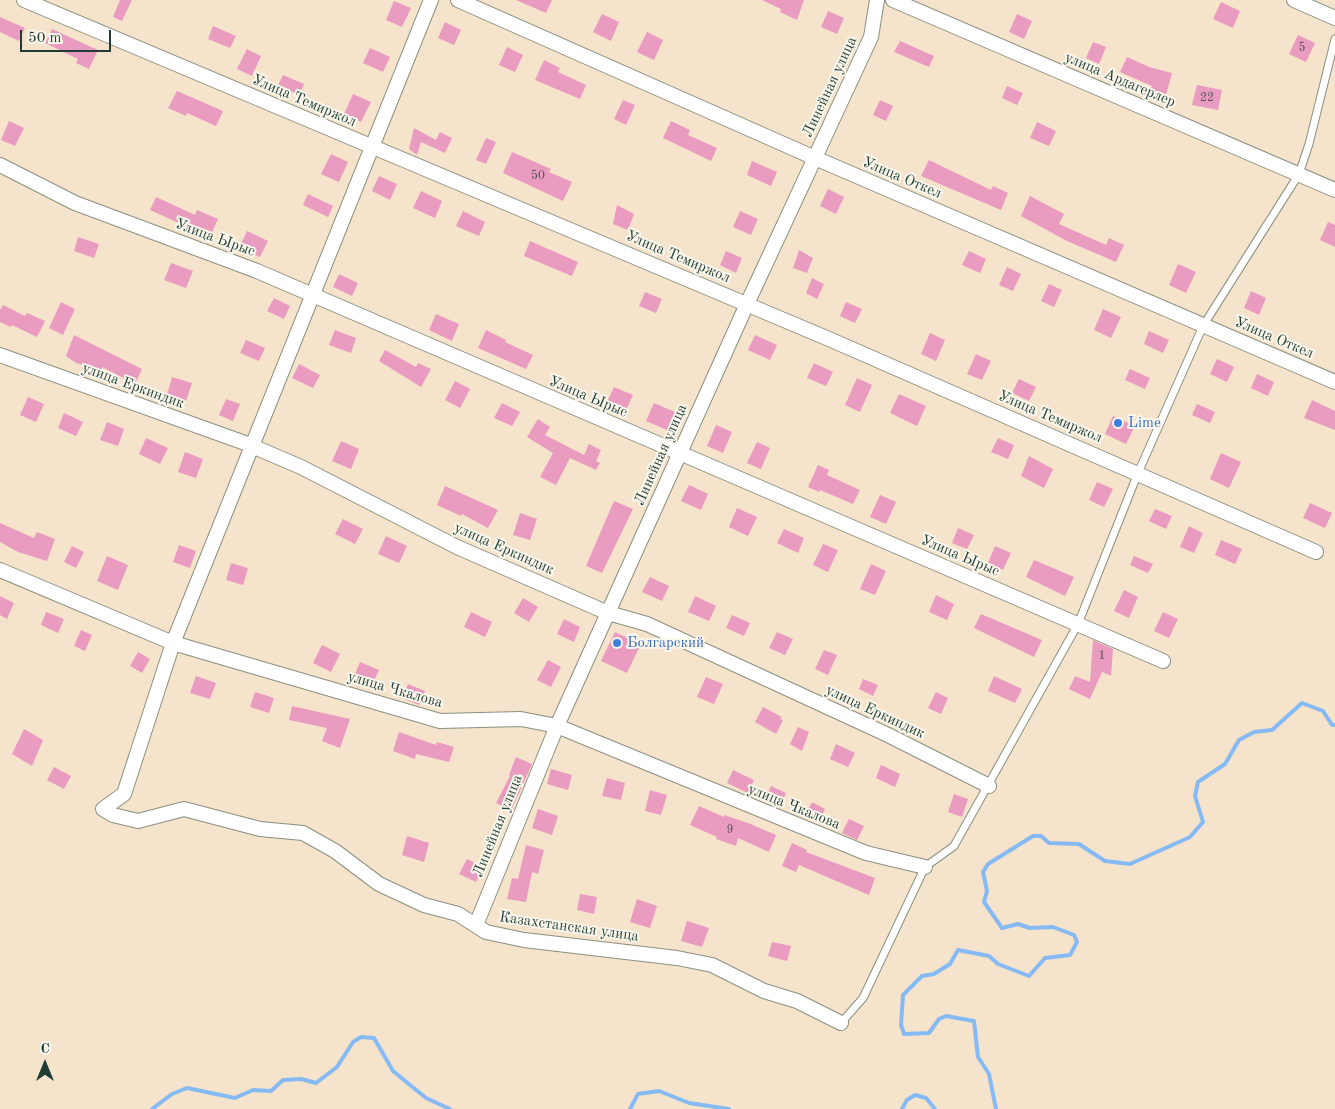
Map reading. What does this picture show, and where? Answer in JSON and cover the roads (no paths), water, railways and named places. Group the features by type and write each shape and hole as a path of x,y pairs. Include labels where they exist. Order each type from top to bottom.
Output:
{"street":[{"name":"Улица Темиржол","path":"24,0 747,304 1316,552"},
{"path":"173,643 430,0"},
{"name":"Улица Откел","path":"458,0 815,158 1335,382"},
{"name":"Линейная улица","path":"476,925 557,726 747,304 871,37 876,0"},
{"name":"улица Ардагерлер","path":"893,0 1335,190"},
{"path":"1294,0 1335,18"},
{"name":"Улица Ырыс","path":"0,165 76,203 258,271 1163,661"},
{"name":"улица Еркиндик","path":"0,355 251,446 301,467 457,547 608,613 647,624 888,736 990,786"},
{"name":"улица Чкалова","path":"0,570 173,643 440,721 521,719 557,726 866,853 925,867"},
{"name":"Казахстанская улица","path":"173,643 124,794 103,809 113,815 138,821 184,809 260,829 303,833 335,851 379,884 424,905 458,914 486,932 524,940 677,958 712,965 764,991 797,1001 841,1022"}],"lane":[{"path":"841,1022 863,998 925,867 954,846 990,786 1078,624 1138,473 1203,326 1299,174 1309,144 1335,39"}],"waterway":[{"path":"996,1109 989,1074 978,1057 974,1021 946,1016 939,1019 929,1033 904,1034 901,1025 903,995 922,976 934,974 950,964 958,950 989,956 998,964 1029,976 1045,958 1070,955 1077,942 1074,935 1053,927 1030,928 1018,924 1002,928 984,902 987,891 983,872 988,864 1033,836 1041,836 1049,843 1079,844 1105,861 1130,864 1190,837 1203,822 1195,796 1198,782 1225,764 1239,740 1254,732 1272,730 1302,703 1323,711 1332,725 1335,725"},
{"path":"152,1109 172,1094 187,1088 235,1098 253,1090 271,1091 283,1080 301,1079 316,1083 337,1067 353,1042 361,1037 374,1038 393,1071 426,1098 450,1109"},
{"path":"630,1109 638,1094 659,1091 689,1103 729,1109"},
{"path":"902,1109 907,1100 915,1095 926,1098 935,1109"}],"place":[{"name":"Lime","path":"1118,423"},
{"name":"Болгарский","path":"617,643"}]}
